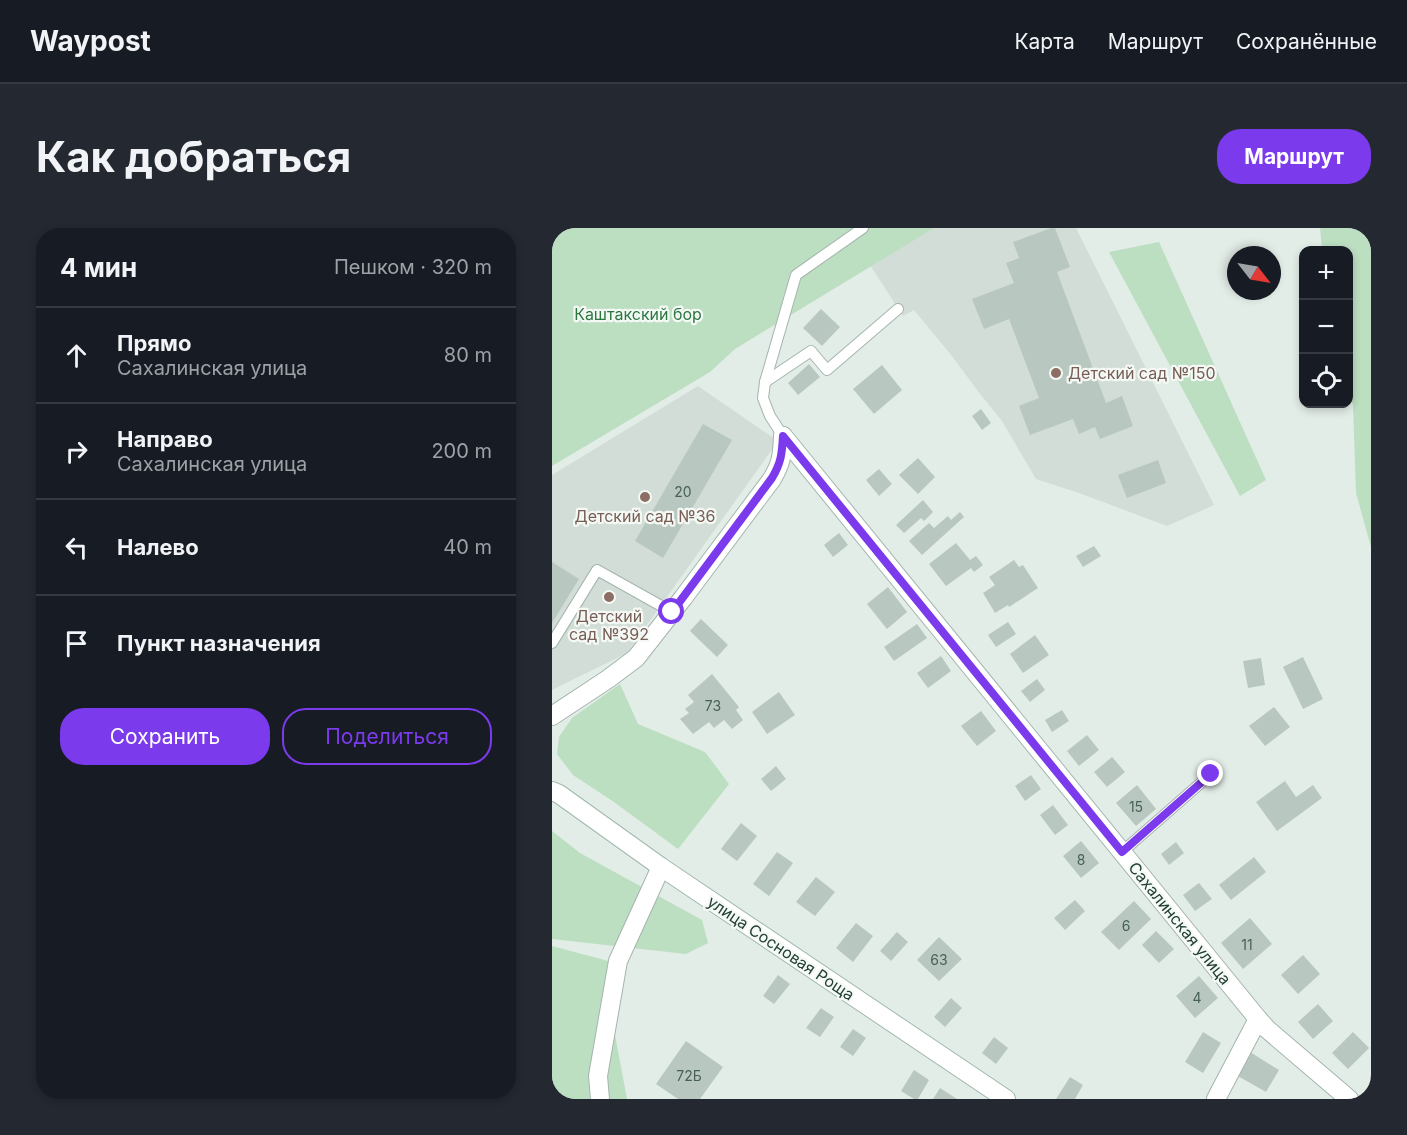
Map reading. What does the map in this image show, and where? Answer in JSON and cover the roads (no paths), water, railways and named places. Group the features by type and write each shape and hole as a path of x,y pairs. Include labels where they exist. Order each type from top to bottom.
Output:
{"street":[{"path":"552,716 636,658 772,478 779,467 783,436"},
{"name":"Сахалинская улица","path":"783,436 1258,1019 1349,1099"},
{"name":"улица Сосновая Роща","path":"555,793 1006,1099"},
{"path":"600,1099 598,1076 618,961 661,867"},
{"path":"1216,1099 1258,1019"}],"lane":[{"path":"783,436 770,416 763,398 765,382 796,275 863,228"},
{"path":"765,382 811,351 827,370 898,309"},
{"path":"552,643 597,570 672,612"},
{"path":"1122,852 1211,774"}],"place":[{"name":"Детский сад №150","path":"1056,373"},
{"name":"Детский сад №36","path":"645,497"},
{"name":"Детский сад №392","path":"609,597"}],"park label":[{"name":"Каштакский бор","path":"638,314"}]}
